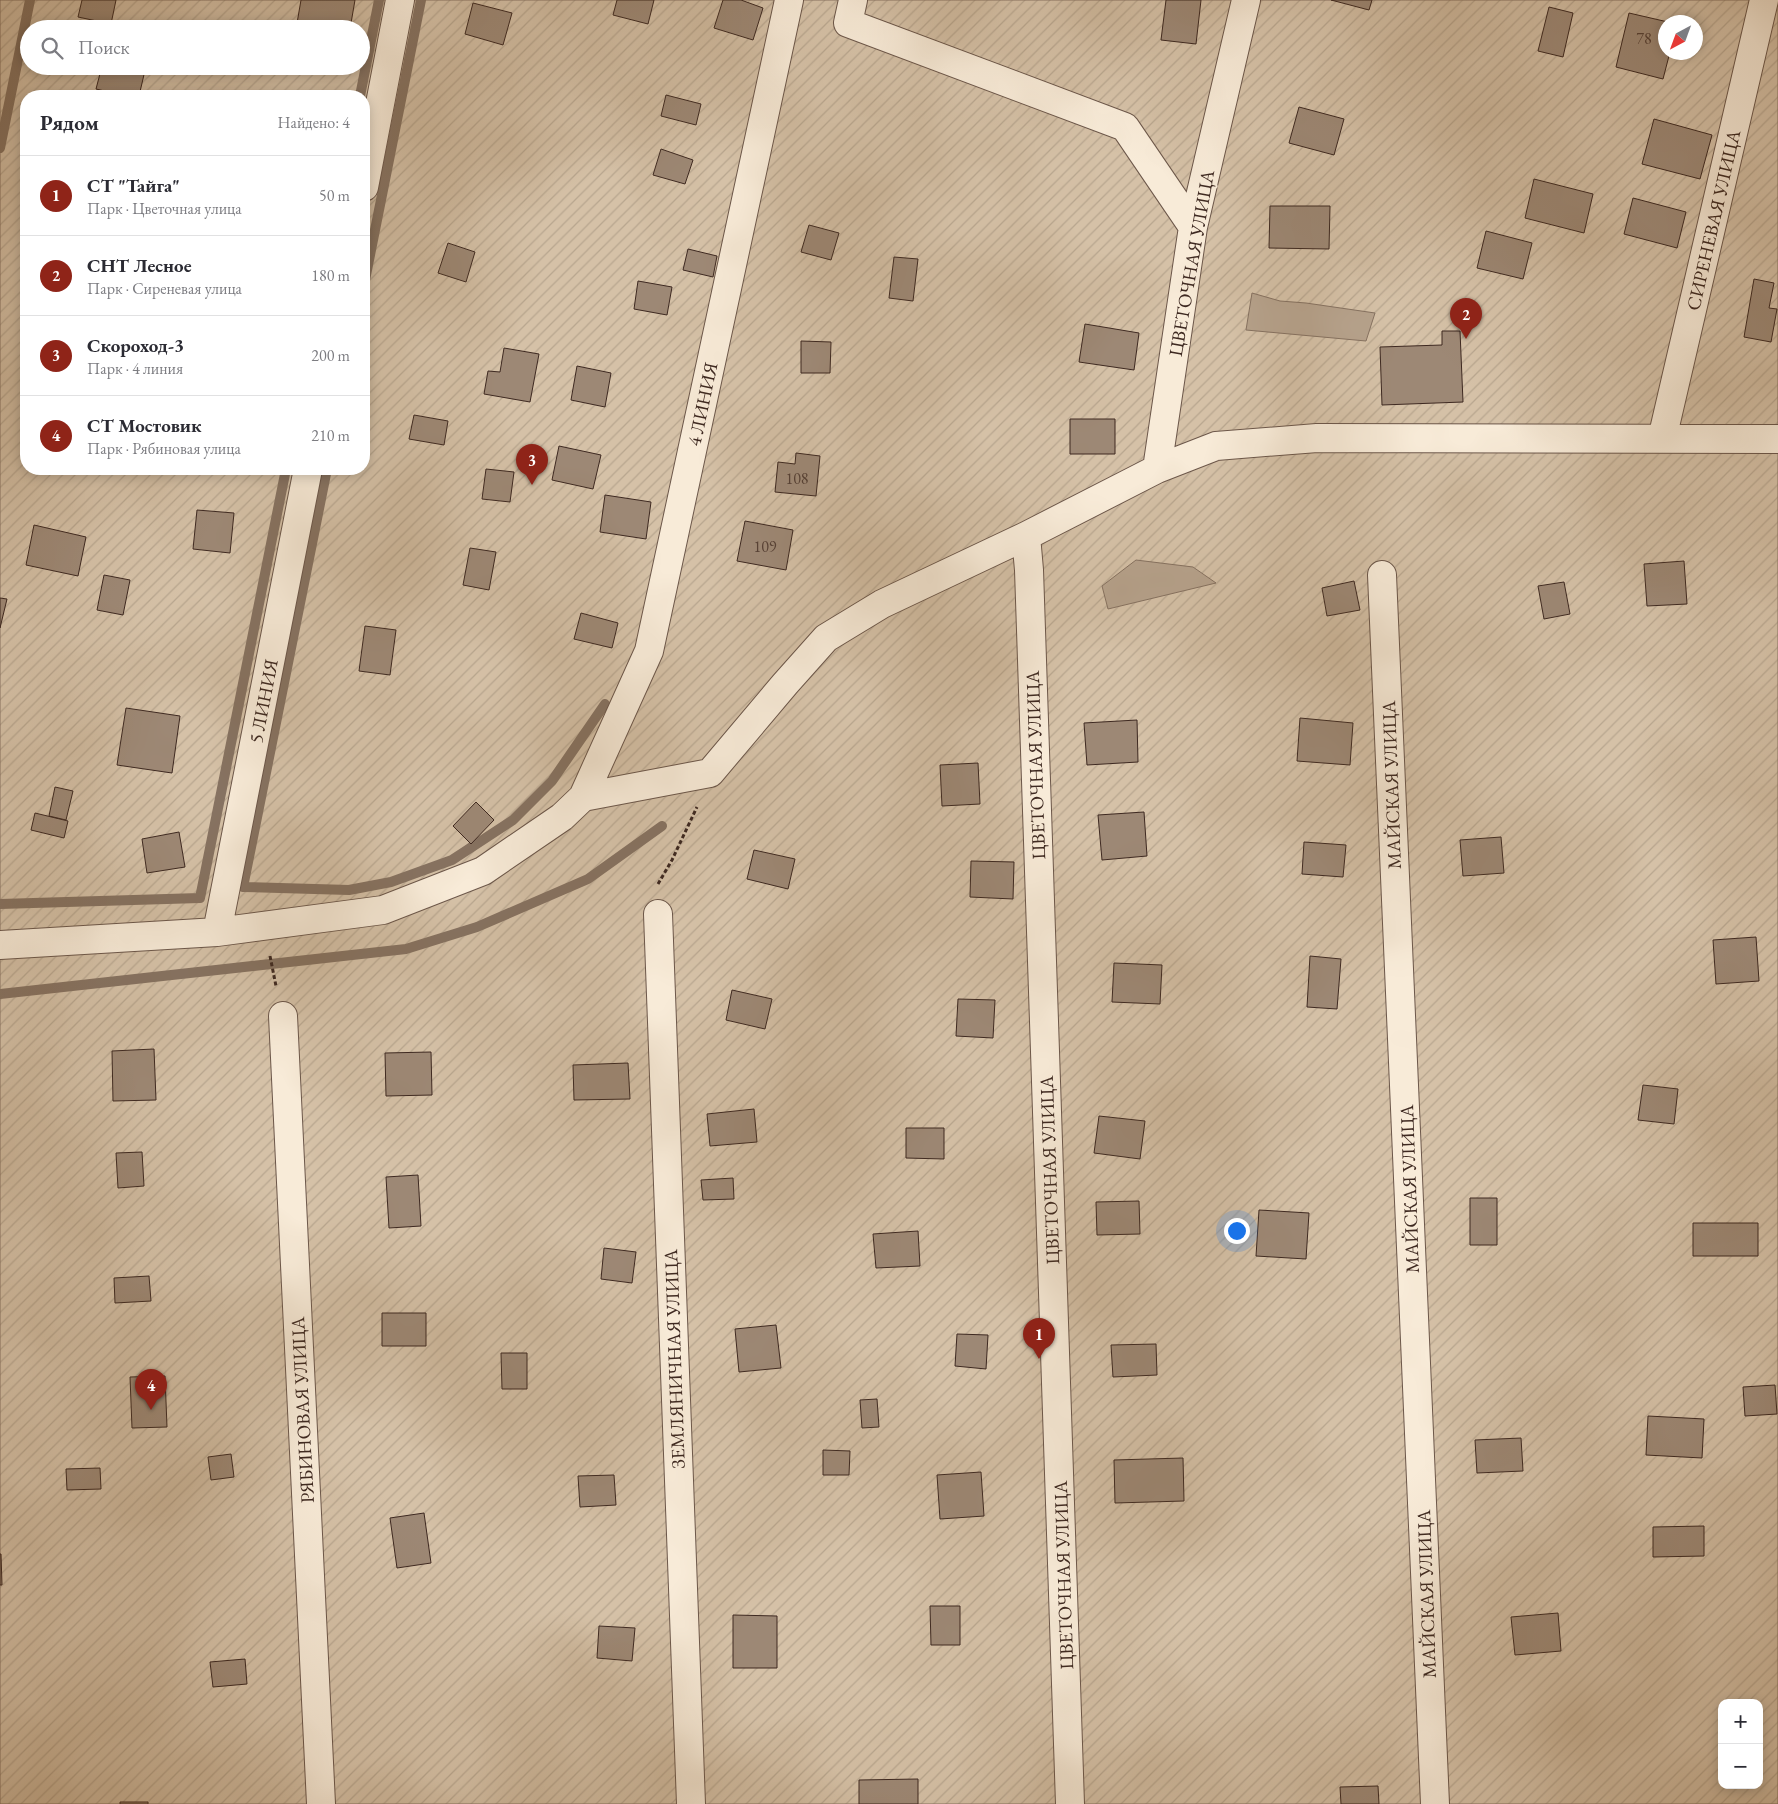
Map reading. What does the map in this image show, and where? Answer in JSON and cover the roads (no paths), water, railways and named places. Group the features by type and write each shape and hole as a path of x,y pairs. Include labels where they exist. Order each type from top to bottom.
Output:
{"street":[{"path":"370,156 400,0"},
{"name":"4 ЛИНИЯ","path":"583,797 650,650 789,0"},
{"name":"ЦВЕТОЧНАЯ УЛИЦА","path":"1157,469 1193,227 1246,0"},
{"name":"СИРЕНЕВАЯ УЛИЦА","path":"1662,439 1764,0"},
{"path":"851,12 1126,126 1193,227"},
{"path":"0,945 217,932 383,910 483,871 562,818 583,797 710,773 826,638 882,604 1026,536 1157,469 1216,446 1317,438 1778,439"},
{"name":"5 ЛИНИЯ","path":"217,932 307,475"},
{"name":"ЦВЕТОЧНАЯ УЛИЦА","path":"1026,536 1029,570 1070,1804"},
{"name":"МАЙСКАЯ УЛИЦА","path":"1382,575 1435,1804"},
{"name":"ЗЕМЛЯНИЧНАЯ УЛИЦА","path":"658,914 690,1804"},
{"name":"РЯБИНОВАЯ УЛИЦА","path":"284,1016 322,1804"}],"waterway":[{"path":"26,20 30,0"},
{"path":"370,45 379,0"},
{"path":"370,255 421,0"},
{"path":"0,148 20,49"},
{"path":"361,90 364,75"},
{"path":"0,904 200,898 285,475"},
{"path":"326,475 243,887 349,890 391,882 452,860 513,820 552,781 605,704"},
{"path":"0,994 406,949 477,927 588,879 662,826"}],"place":[{"name":"СНТ Лесное","path":"1466,339"},
{"name":"Скороход-3","path":"532,485"},
{"name":"СТ \"Тайга\"","path":"1039,1359"},
{"name":"СТ Мостовик","path":"151,1410"}]}
